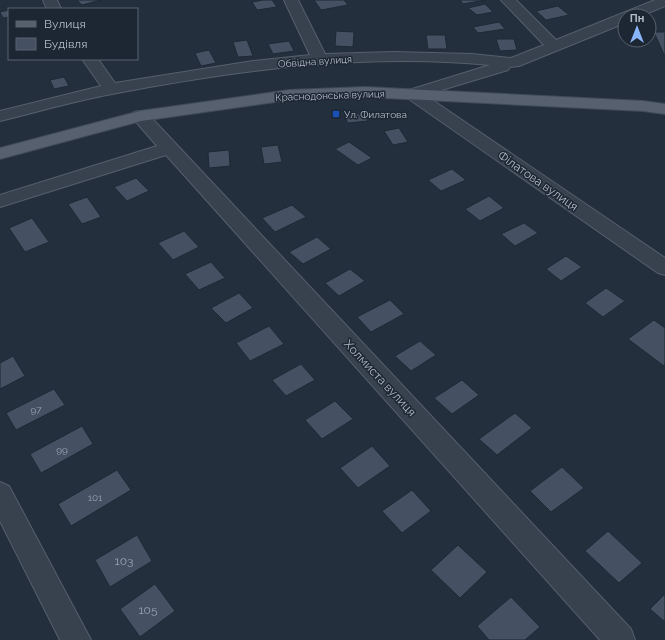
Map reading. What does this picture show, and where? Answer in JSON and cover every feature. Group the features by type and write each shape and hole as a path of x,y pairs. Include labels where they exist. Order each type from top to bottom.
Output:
{"main road":[{"name":"Краснодонська вулиця","path":"0,154 140,116 289,95 365,92 643,106 665,109"}],"street":[{"path":"292,0 320,59"},
{"path":"508,0 554,47"},
{"path":"648,8 665,1"},
{"name":"Обвідна вулиця","path":"0,116 111,89 253,66 320,59 393,57 472,59 513,63 617,21"},
{"path":"91,60 111,89"},
{"path":"412,94 513,63"},
{"name":"Філатова вулиця","path":"412,94 665,268"},
{"name":"Холмиста вулиця","path":"140,116 620,640"},
{"path":"0,201 169,148"},
{"path":"0,494 76,640"}],"building":[{"path":"77,0 101,0 82,5"},
{"path":"272,0 277,7 257,10 252,2"},
{"path":"314,0 344,0 348,5 321,10"},
{"path":"460,0 486,0 463,4"},
{"path":"485,4 493,12 477,15 468,8"},
{"path":"558,6 569,15 546,20 536,11"},
{"path":"8,10 8,17 3,18 0,12"},
{"path":"499,22 505,29 478,33 473,27"},
{"path":"336,31 354,32 353,47 335,46"},
{"path":"657,32 665,32 665,57 657,39"},
{"path":"426,35 445,35 447,49 428,49"},
{"path":"496,39 514,39 517,50 500,51"},
{"path":"247,40 253,56 238,57 233,42"},
{"path":"289,41 294,51 273,54 268,44"},
{"path":"209,50 216,63 201,66 195,53"},
{"path":"64,77 69,86 54,89 50,80"},
{"path":"364,113 368,121 348,123 344,116"},
{"path":"399,128 408,142 393,145 384,131"},
{"path":"349,142 372,158 358,165 335,149"},
{"path":"278,145 282,162 264,164 261,147"},
{"path":"229,150 230,166 209,168 208,152"},
{"path":"452,169 466,180 441,191 428,180"},
{"path":"136,178 149,191 127,201 114,187"},
{"path":"489,196 504,208 480,221 465,209"},
{"path":"87,197 101,217 82,224 68,204"},
{"path":"292,205 306,217 275,232 262,218"},
{"path":"32,218 49,242 25,252 9,228"},
{"path":"524,223 538,233 515,246 501,234"},
{"path":"184,231 199,247 173,260 158,243"},
{"path":"317,237 331,249 303,264 289,252"},
{"path":"566,256 582,267 561,281 546,269"},
{"path":"211,262 225,278 199,290 185,274"},
{"path":"350,269 365,281 339,296 325,283"},
{"path":"606,288 625,301 603,317 585,303"},
{"path":"239,293 253,308 226,323 211,308"},
{"path":"390,300 404,314 371,332 357,317"},
{"path":"654,320 665,328 664,366 628,339"},
{"path":"269,326 284,344 250,361 236,343"},
{"path":"420,341 436,355 411,371 395,356"},
{"path":"13,356 25,376 0,389 0,363"},
{"path":"301,364 315,380 286,396 272,380"},
{"path":"462,380 479,395 452,414 434,398"},
{"path":"54,389 65,405 16,430 6,413"},
{"path":"335,401 353,419 322,439 305,420"},
{"path":"515,413 532,428 497,455 479,439"},
{"path":"82,426 93,444 41,473 30,454"},
{"path":"372,446 390,466 358,488 340,468"},
{"path":"562,467 584,488 551,512 530,491"},
{"path":"117,470 131,490 71,526 58,504"},
{"path":"412,490 431,511 402,533 382,511"},
{"path":"608,531 642,563 619,583 585,551"},
{"path":"137,535 152,561 110,587 95,560"},
{"path":"458,545 487,572 460,598 431,570"},
{"path":"155,584 175,611 140,637 120,609"},
{"path":"665,594 665,622 650,609"},
{"path":"511,597 540,627 525,640 489,640 477,626"}],"place":[{"name":"Ул. Филатова","path":"336,114"}]}
